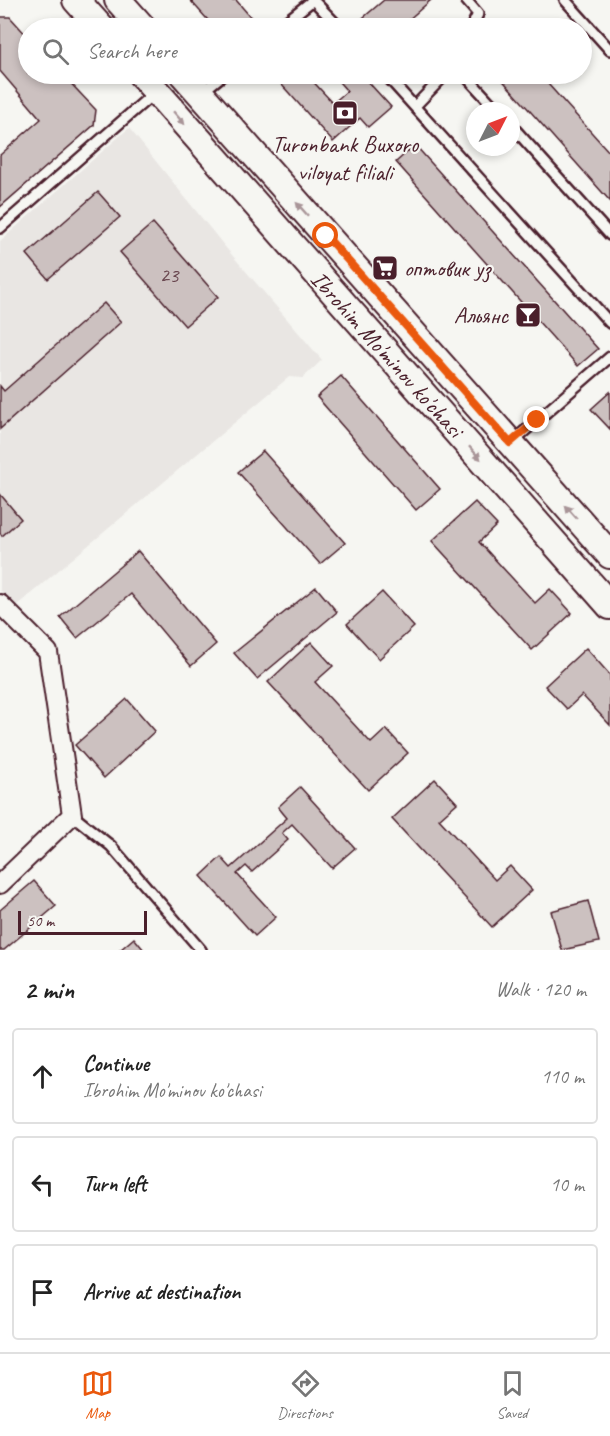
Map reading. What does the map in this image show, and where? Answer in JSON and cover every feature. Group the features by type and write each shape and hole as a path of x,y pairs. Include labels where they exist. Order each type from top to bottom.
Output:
{"main road":[{"path":"76,0 92,18"},
{"path":"118,0 134,18"},
{"name":"Ibrohim Mo'minov ko'chasi","path":"150,84 610,606"},
{"name":"Ibrohim Mo'minov ko'chasi","path":"192,84 610,555"}],"street":[{"path":"0,604 48,652 72,815 0,884"}],"lane":[{"path":"290,18 313,0 330,18"},
{"path":"466,0 478,14 476,18"},
{"path":"565,0 581,18"},
{"path":"592,30 610,50"},
{"path":"0,228 146,84"},
{"path":"200,94 212,84"},
{"path":"395,84 610,323"},
{"path":"416,105 436,84"},
{"path":"473,84 490,102"},
{"path":"520,135 610,235"},
{"path":"510,443 610,357"},
{"path":"72,815 111,846 201,950"}],"shaded area":[{"path":"129,128 226,248 322,360 303,378 289,377 16,606 0,590 0,241"}],"building":[{"path":"190,0 236,0 251,18 206,18"},
{"path":"384,0 431,0 410,18 363,18"},
{"path":"0,17 10,17 18,26 18,84 71,84 96,110 94,125 0,207 0,155 41,119 0,71"},
{"name":"Turonbank Buxoro viloyat filiali","path":"281,84 315,84 333,103 347,91 341,84 370,84 391,107 368,127 360,118 333,142"},
{"path":"506,84 548,84 610,153 610,201"},
{"path":"415,145 598,349 578,366 396,162"},
{"path":"98,192 120,217 48,279 27,254"},
{"path":"153,223 218,297 185,326 120,252"},
{"path":"104,303 121,322 0,429 0,386 4,391"},
{"path":"341,376 440,489 416,510 317,397"},
{"path":"610,392 610,429 591,409"},
{"path":"263,451 345,543 320,564 238,472"},
{"path":"0,494 21,519 2,536 0,533"},
{"path":"475,502 497,525 479,542 535,603 550,589 572,613 532,650 432,541"},
{"path":"138,551 216,644 191,666 131,594 77,638 60,617"},
{"path":"316,587 337,612 257,679 234,653"},
{"path":"382,592 414,627 379,659 347,624"},
{"path":"311,642 333,666 315,682 371,743 386,729 408,753 368,790 268,682"},
{"path":"586,648 610,675 610,725 582,695 567,709 545,686"},
{"path":"127,699 155,731 104,778 75,745"},
{"path":"435,779 457,803 439,819 495,880 510,866 532,890 492,927 392,819"},
{"path":"300,787 355,848 332,868 292,824 282,833 288,840 252,872 246,866 237,874 276,917 255,936 201,876 221,857 231,868 287,818 278,807"},
{"path":"34,881 56,906 4,950 0,950 0,910"},
{"path":"588,901 599,942 562,950 551,911"},
{"path":"134,938 144,950 120,950"}],"place":[{"name":"Turonbank Buxoro viloyat filiali","path":"345,113"},
{"name":"оптовик уз","path":"385,268"},
{"name":"Альянс","path":"528,315"}],"route":[{"path":"326,236 510,443 537,420"}]}
